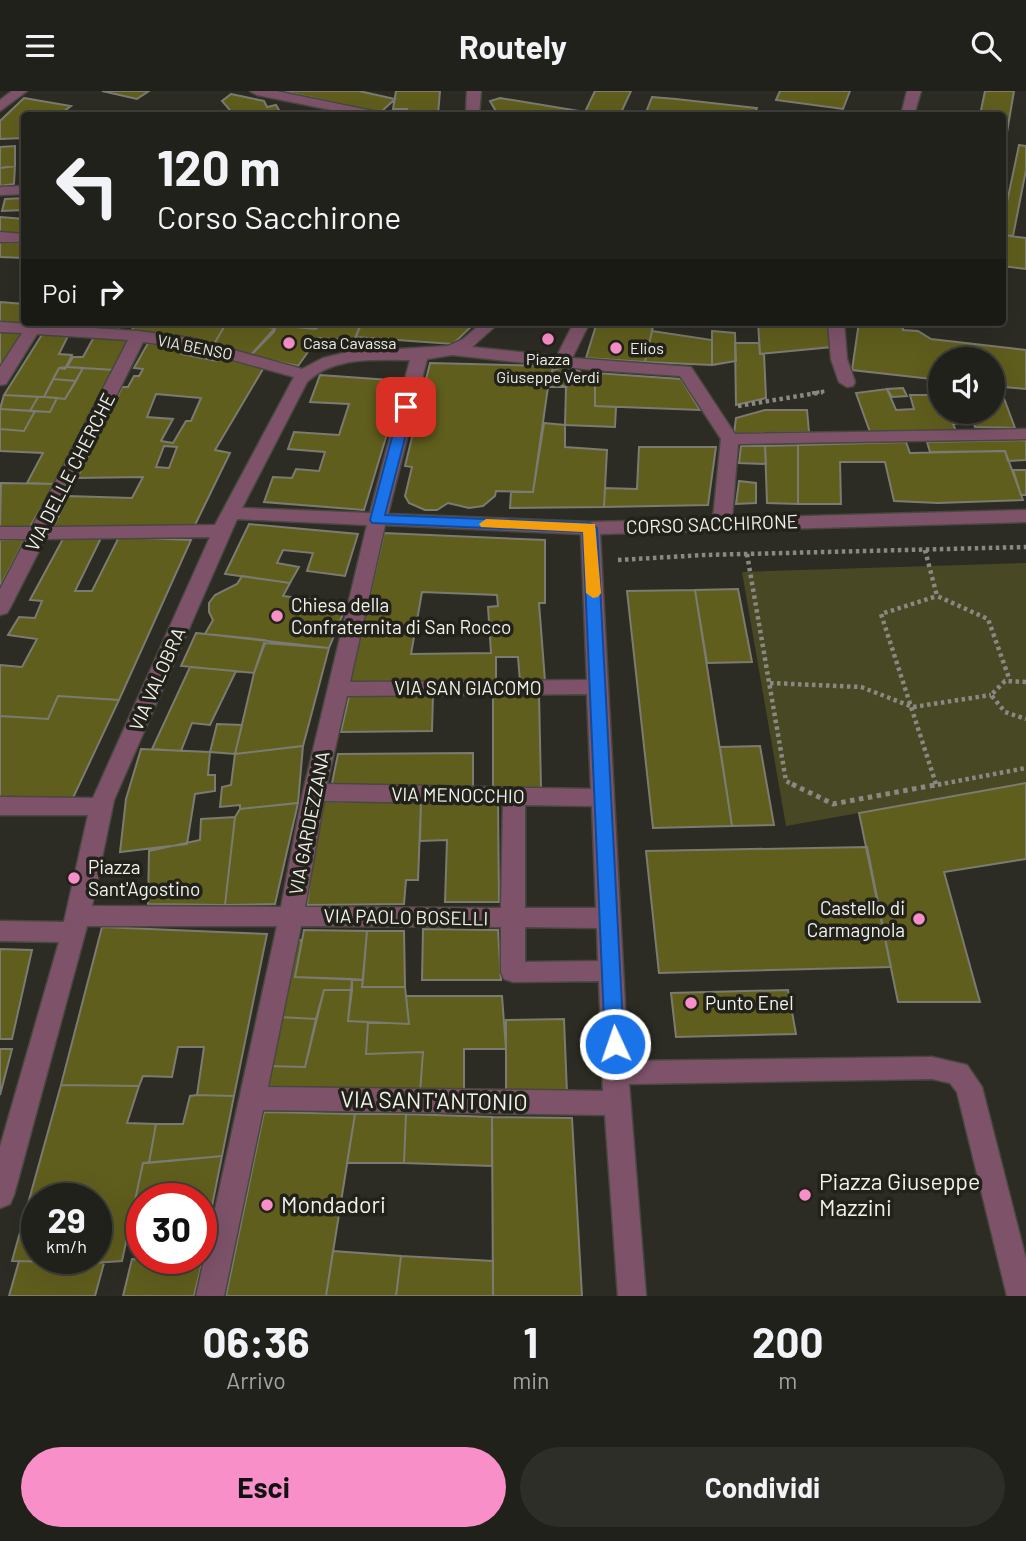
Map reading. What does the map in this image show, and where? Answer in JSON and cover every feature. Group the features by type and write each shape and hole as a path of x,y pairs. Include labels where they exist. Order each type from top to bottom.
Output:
{"street":[{"path":"0,107 20,91"},
{"path":"257,91 358,112"},
{"path":"473,112 474,91"},
{"path":"909,112 914,91"},
{"path":"0,191 21,190"},
{"path":"0,237 21,238"},
{"path":"453,350 471,342 488,326"},
{"path":"563,360 580,326"},
{"path":"836,326 839,359 847,382"},
{"name":"VIA BENSO","path":"0,327 138,336 216,349 303,374"},
{"path":"0,380 33,328"},
{"name":"VIA DELLE CHERCHE","path":"0,608 138,336"},
{"path":"303,374 332,359 453,350 593,365 685,371 730,439 722,523"},
{"name":"VIA GARDEZZANA","path":"210,1296 291,916 314,792 377,520 420,353"},
{"name":"VIA VALOBRA","path":"0,1195 76,924 102,807 227,522 303,374"},
{"path":"730,439 1026,434"},
{"name":"CORSO SACCHIRONE","path":"0,533 227,522 377,520 590,528 1026,516"},
{"path":"590,528 617,1103 632,1296"},
{"name":"VIA SAN GIACOMO","path":"338,689 598,687"},
{"name":"VIA MENOCCHIO","path":"314,792 603,798"},
{"path":"514,796 507,918 513,972 611,971"},
{"path":"0,806 102,807"},
{"name":"VIA PAOLO BOSELLI","path":"76,924 291,916 609,918"},
{"path":"0,931 76,924"},
{"path":"616,1073 932,1068 958,1073 969,1087 1021,1296"},
{"name":"VIA SANT'ANTONIO","path":"251,1098 617,1103"}],"path":[{"path":"711,408 759,405 845,388 847,382"},
{"path":"592,560 1026,547"},
{"path":"925,549 937,596"},
{"path":"747,554 786,781 833,804 1026,768"},
{"path":"936,784 881,614 937,596 988,619 1009,678"},
{"path":"992,695 997,684 1009,678 1026,682"},
{"path":"770,683 861,687 913,707 992,695"},
{"path":"992,695 1005,712 1026,719"}],"shaded area":[{"path":"1026,563 1026,783 786,826 742,572"}],"building":[{"path":"102,91 149,91 137,99"},
{"path":"282,91 359,91 395,99 381,112"},
{"path":"396,91 440,91 438,112 406,112 407,109 393,109"},
{"path":"595,91 631,91 621,112 585,112"},
{"path":"780,91 850,91 843,109 776,100"},
{"path":"985,91 1014,91 1006,138 1006,112 981,112"},
{"path":"231,94 264,101 267,107 276,105 280,112 231,112 222,101"},
{"path":"652,97 757,108 755,112 646,112"},
{"path":"24,98 71,106 63,112 21,112 21,138 0,139 0,121"},
{"path":"500,98 585,112 496,112 490,101"},
{"path":"1019,145 1026,146 1026,170 1013,236 1006,235 1007,202"},
{"path":"15,146 15,166 0,168 0,147"},
{"path":"15,166 14,184 0,186 0,168"},
{"path":"21,198 21,210 2,211 5,199"},
{"path":"0,217 21,219 21,230 17,235 0,233"},
{"path":"1006,235 1026,238 1026,269 1006,266"},
{"path":"0,242 21,243 21,258 0,257"},
{"path":"0,302 21,304 21,325 0,324"},
{"path":"29,326 121,326 117,332"},
{"path":"134,326 225,326 214,344 130,334"},
{"path":"225,326 275,328 250,356 214,344"},
{"name":"Casa Cavassa","path":"276,326 315,329 321,326 360,326 354,340 318,338 298,366 250,356 274,332"},
{"path":"286,326 321,326 315,329"},
{"path":"360,326 472,326 453,344 356,337"},
{"path":"596,326 653,326 645,362 586,358"},
{"path":"758,326 829,326 832,347 760,354"},
{"path":"858,326 902,326 903,330 918,331 931,339 1000,347 928,347 928,379 852,370"},
{"path":"0,330 23,331 0,367"},
{"path":"652,331 712,340 712,365 645,362"},
{"path":"712,331 735,333 736,361 712,365"},
{"path":"43,333 69,334 59,354 72,355 65,369 59,368 44,397 4,395"},
{"path":"95,335 131,337 114,370 67,367 73,357 83,357"},
{"path":"148,343 186,348 182,354 217,361 223,354 266,364 215,450 230,453 194,527 53,528 68,496 132,498 143,477 77,478 122,387 128,387 134,376 139,376 143,369 134,368","holes":["156,394 201,398 191,421 186,421 173,443 161,441 173,419 147,417","164,446 177,447 169,468 156,467"]},
{"path":"735,343 759,343 760,354 764,354 766,398 736,405"},
{"path":"1005,348 1026,350 1026,389 1005,387"},
{"path":"430,363 551,366 553,370 548,376 552,382 566,387 548,387 533,492 496,491 495,496 483,506 469,508 448,503 437,510 425,510 409,503 405,496 412,467 405,466"},
{"path":"59,368 83,368 76,381 53,379"},
{"path":"83,368 114,370 55,484 27,483 43,453 0,451 0,429 24,431 35,411 50,412 57,398 65,399"},
{"path":"574,368 582,373 581,381 566,387 552,382 548,376 553,370"},
{"path":"582,373 595,376 595,406 616,407 615,427 565,425 566,387 581,381"},
{"path":"595,373 681,379 700,410 595,406"},
{"path":"320,375 403,381 364,510 264,502 273,477 292,478 296,469 319,471 325,452 288,449 294,432 339,435 349,404 310,402"},
{"path":"53,379 76,381 65,399 44,397"},
{"path":"903,388 907,396 892,397 887,389"},
{"path":"887,389 896,410 914,409 910,395 928,395 928,424 953,424 956,431 870,432 856,393"},
{"path":"4,395 38,397 30,411 0,409"},
{"path":"38,397 57,398 50,412 30,411"},
{"path":"1005,401 1015,428 975,427 974,424 1005,424"},
{"path":"0,409 35,411 24,431 0,429"},
{"path":"765,410 807,410 809,432 734,434 736,418"},
{"path":"544,423 565,425 565,447 607,450 604,507 510,508 511,492 533,492"},
{"path":"1026,440 1026,460 1008,461 1005,451 930,452 927,442"},
{"path":"906,442 910,453 1005,451 1023,500 938,503 894,501 885,462 840,462 841,504 798,504 798,445"},
{"path":"798,445 798,504 767,503 765,446"},
{"path":"741,446 765,446 766,464 739,463"},
{"path":"639,447 716,447 708,505 604,507 605,488 637,489"},
{"path":"1013,470 1026,470 1026,495 1021,495"},
{"path":"739,481 756,483 756,503 736,504"},
{"path":"1,483 55,484 30,527 0,527"},
{"path":"249,524 358,534 345,576 307,571 313,553 283,550 277,563 299,567 290,583 225,574"},
{"path":"384,533 545,540 545,603 539,603 545,681 520,682 518,657 496,657 496,681 350,682","holes":["422,592 497,595 498,606 488,607 491,653 411,654"]},
{"path":"102,536 75,591 92,591 119,537 191,540 119,700 58,696 48,719 0,716 0,665 22,667 37,639 8,635 19,617 35,618 42,601 30,600 64,537"},
{"path":"25,539 0,587 0,540"},
{"name":"Chiesa della Confraternita di San Rocco","path":"242,576 290,583 283,596 347,604 329,648 205,634 213,620 209,603 215,595 237,584"},
{"path":"738,589 752,662 707,663 695,590"},
{"path":"695,590 732,826 653,828 627,591"},
{"path":"196,633 265,640 254,673 181,666"},
{"path":"265,643 329,648 303,746 235,754 254,673"},
{"path":"190,667 236,671 210,725 192,723 181,751 152,749"},
{"path":"493,694 539,694 541,788 493,789"},
{"path":"433,695 432,731 341,732 349,696"},
{"path":"58,696 119,700 72,800 0,797 0,716 48,719"},
{"path":"217,724 242,725 235,754 210,752"},
{"path":"303,746 298,803 240,809 240,805 220,807 222,787 231,785 235,754"},
{"path":"760,746 774,825 732,826 720,747"},
{"path":"141,749 210,752 208,775 215,775 215,791 195,794 187,844 120,852 126,799"},
{"path":"473,753 473,787 331,788 338,754"},
{"name":"Castello di Carmagnola","path":"1026,783 1026,859 944,872 980,1002 898,1002 859,813"},
{"path":"498,801 499,902 445,902 447,840 420,841 421,802"},
{"path":"320,802 421,802 418,880 406,880 404,904 307,905"},
{"path":"298,803 275,904 225,905 235,817 240,809"},
{"path":"235,817 225,905 148,904 149,851 200,840 201,819"},
{"path":"867,847 891,967 659,973 646,851"},
{"path":"102,927 267,934 234,1096 197,1095 204,1047 178,1047 172,1077 143,1076 139,1086 61,1085"},
{"path":"423,929 498,930 501,980 422,980"},
{"path":"304,930 367,931 363,980 295,977"},
{"path":"367,931 404,931 405,987 362,987"},
{"path":"302,940 295,977 352,979 352,990 324,990 316,1019 279,1017 292,941"},
{"path":"0,949 32,950 12,1039 0,1039"},
{"path":"352,979 363,980 362,987 405,987 409,1024 348,1021"},
{"path":"324,990 352,990 348,1021 368,1022 366,1054 423,1052 420,1093 264,1091 269,1066 305,1067"},
{"path":"788,990 796,1034 676,1037 671,993"},
{"path":"406,996 502,996 506,1049 464,1049 464,1091 420,1093 423,1052 366,1054 368,1022 409,1024"},
{"path":"279,1017 316,1019 305,1067 269,1066"},
{"path":"564,1019 567,1093 506,1094 506,1020"},
{"path":"0,1049 12,1049 0,1095"},
{"path":"61,1085 139,1086 127,1123 156,1124 149,1163 143,1163 139,1183 126,1183 126,1242 122,1261 112,1262 112,1183 34,1183"},
{"path":"190,1096 234,1096 222,1156 149,1163 156,1124 183,1124"},
{"path":"264,1112 355,1114 326,1296 226,1296"},
{"path":"355,1114 406,1114 404,1163 347,1163"},
{"path":"406,1114 492,1117 492,1166 404,1163"},
{"path":"492,1117 572,1118 582,1296 493,1296"},
{"path":"222,1156 217,1183 139,1183 143,1163"},
{"path":"21,1229 21,1261 12,1261"},
{"path":"333,1251 401,1256 396,1296 326,1296"},
{"path":"401,1256 493,1261 493,1296 396,1296"},
{"path":"19,1261 21,1274 101,1274 95,1296 9,1296"},
{"path":"128,1274 199,1274 194,1296 123,1296"}],"slow traffic":[{"path":"486,524 590,528 593,593"}],"place":[{"name":"Piazza Giuseppe Verdi","path":"548,339"},
{"name":"Casa Cavassa","path":"289,343"},
{"name":"Elios","path":"616,348"},
{"name":"Chiesa della Confraternita di San Rocco","path":"277,616"},
{"name":"Piazza Sant'Agostino","path":"74,878"},
{"name":"Castello di Carmagnola","path":"919,919"},
{"name":"Punto Enel","path":"691,1003"},
{"name":"Piazza Giuseppe Mazzini","path":"805,1195"},
{"name":"Mondadori","path":"267,1205"}],"route":[{"path":"406,407 377,520 590,528 615,1044"}]}
